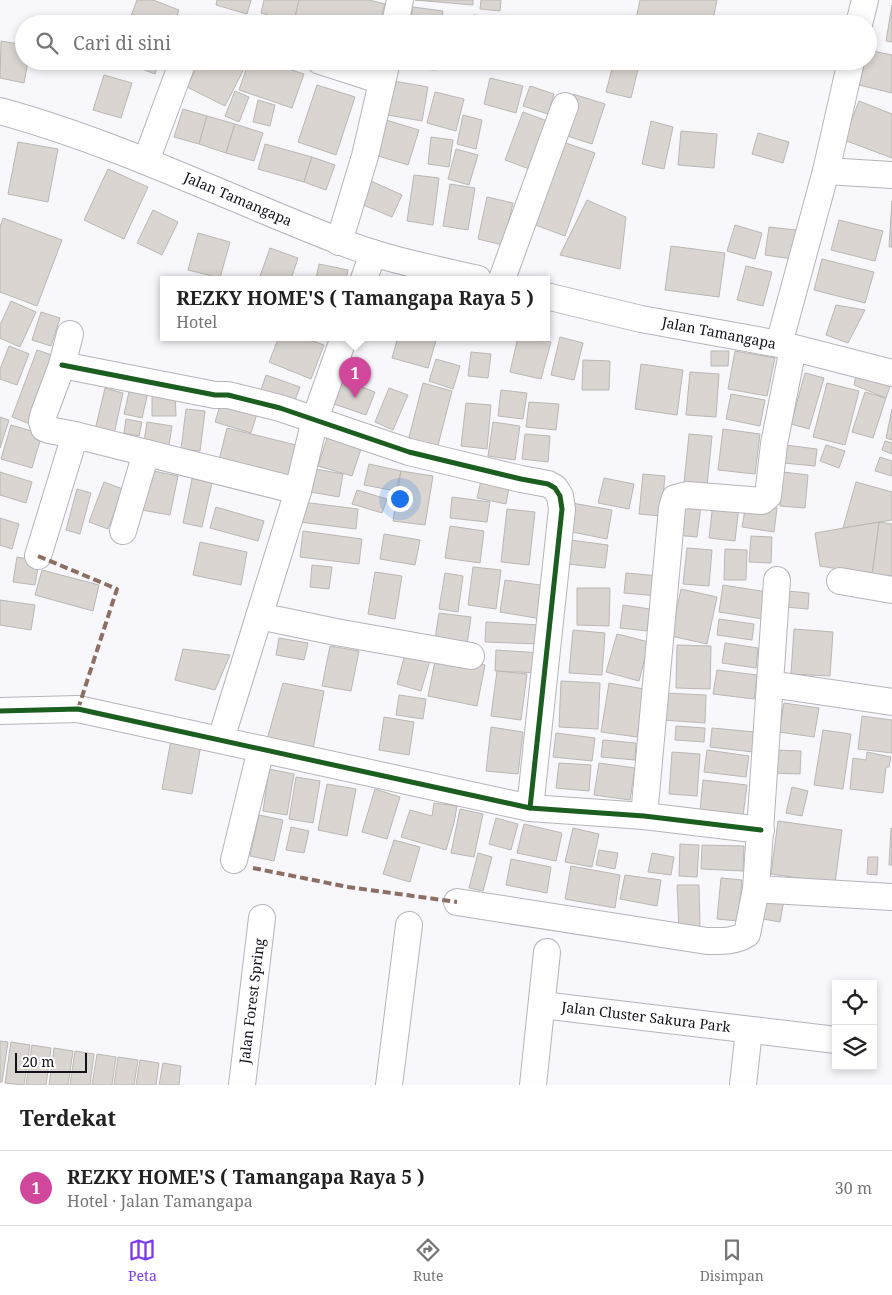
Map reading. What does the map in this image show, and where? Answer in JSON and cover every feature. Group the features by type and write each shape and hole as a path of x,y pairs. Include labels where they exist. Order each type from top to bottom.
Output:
{"street":[{"path":"397,15 400,0"},
{"path":"861,15 864,0"},
{"path":"146,160 180,70"},
{"path":"644,816 672,508 675,498 687,495 762,501 768,496 786,346 849,70"},
{"path":"339,242 365,156 384,71"},
{"path":"503,276 565,106"},
{"name":"Jalan Tamangapa","path":"0,112 56,127 146,160 339,242 373,253 466,276"},
{"path":"826,171 892,175"},
{"path":"365,276 373,253"},
{"name":"Jalan Tamangapa","path":"550,297 641,318 786,346 892,373"},
{"path":"70,334 62,365 42,422 44,428 298,491"},
{"path":"221,740 298,491 315,419 343,341"},
{"path":"62,365 215,395 228,394 315,419 409,452 548,484 555,488 560,496 562,509 530,808"},
{"path":"38,556 75,435"},
{"path":"123,531 146,452"},
{"path":"457,902 707,941 728,942 739,939 747,934 756,889 761,830 777,580"},
{"path":"840,581 892,590"},
{"path":"258,616 471,656"},
{"path":"770,684 892,702"},
{"path":"0,711 78,709 530,808 644,816 761,830"},
{"path":"234,860 262,750"},
{"path":"756,889 892,897"},
{"name":"Jalan Forest Spring","path":"242,1085 262,918"},
{"path":"389,1085 408,924"},
{"name":"Jalan Cluster Sakura Park","path":"533,1085 547,952"},
{"name":"Jalan Cluster Sakura Park","path":"542,1005 832,1040"},
{"name":"Jalan Cluster Sakura Park","path":"743,1085 749,1030"}],"building":[{"path":"137,0 153,0 179,10 177,15 131,15"},
{"path":"217,0 251,0 247,14 216,5"},
{"path":"264,0 299,0 296,15 268,15 261,13"},
{"path":"299,0 369,0 385,4 382,15 296,15"},
{"path":"415,0 473,0 473,5"},
{"path":"481,0 501,0 500,11 480,9"},
{"path":"640,0 717,0 714,15 637,15"},
{"path":"892,5 892,42 886,41"},
{"path":"413,7 443,11 442,15 412,15"},
{"path":"1,41 15,43 15,70 26,70 24,83 0,78"},
{"path":"877,52 892,55 892,93 859,85 863,70 877,70"},
{"path":"145,70 156,70 155,74"},
{"path":"196,70 243,70 225,106 187,87"},
{"path":"246,70 292,70 304,74 292,108 239,90"},
{"path":"612,70 638,70 631,98 606,92"},
{"path":"104,75 132,83 121,118 93,110"},
{"path":"490,78 523,86 516,113 484,104"},
{"path":"394,81 428,87 422,121 388,115"},
{"path":"317,85 355,97 336,155 298,142"},
{"path":"530,86 554,94 548,114 523,106"},
{"path":"235,91 249,97 239,122 225,116"},
{"path":"435,92 464,99 456,131 427,123"},
{"path":"573,94 605,104 592,144 561,134"},
{"path":"258,100 275,105 270,126 253,122"},
{"path":"859,101 892,114 892,158 844,140"},
{"path":"183,109 207,116 199,144 174,137"},
{"path":"523,112 550,122 532,170 505,160"},
{"path":"463,115 482,120 476,149 457,144"},
{"path":"207,116 235,124 226,153 199,144"},
{"path":"386,120 419,130 408,165 375,155"},
{"path":"651,121 673,127 664,169 642,164"},
{"path":"235,124 263,133 254,161 226,153"},
{"path":"681,131 717,134 714,168 678,165"},
{"path":"758,133 789,142 783,163 752,154"},
{"path":"431,137 453,140 449,167 428,164"},
{"path":"560,141 595,153 565,236 530,223"},
{"path":"18,142 58,149 48,202 8,194"},
{"path":"265,144 312,157 304,182 258,169"},
{"path":"456,149 478,155 469,185 448,179"},
{"path":"312,157 335,165 326,190 304,182"},
{"path":"108,169 148,187 124,239 84,220"},
{"path":"414,175 439,178 433,225 407,221"},
{"path":"371,181 402,195 392,217 361,204"},
{"path":"450,184 475,188 468,230 443,226"},
{"path":"487,197 513,203 503,245 478,239"},
{"path":"587,200 626,217 620,269 560,255"},
{"path":"892,201 892,247 889,247"},
{"path":"153,210 178,222 162,255 137,243"},
{"path":"3,218 62,240 37,306 0,292 0,227"},
{"path":"839,220 883,231 875,261 831,250"},
{"path":"735,225 762,233 755,259 727,251"},
{"path":"769,227 796,230 792,259 765,255"},
{"path":"198,233 230,242 221,276 212,276 188,270"},
{"path":"671,246 725,253 719,297 665,290"},
{"path":"270,248 298,258 292,276 260,276"},
{"path":"822,259 874,272 865,303 814,290"},
{"path":"319,264 348,270 347,276 317,276"},
{"path":"746,266 772,272 763,306 737,300"},
{"path":"11,301 36,312 20,347 0,338 0,325"},
{"path":"836,305 865,310 848,343 826,335"},
{"path":"41,312 60,318 51,346 32,340"},
{"path":"560,337 583,343 574,380 551,375"},
{"path":"277,341 312,341 324,345 311,379 269,362"},
{"path":"397,341 436,341 428,368 392,358"},
{"path":"517,341 551,342 541,379 510,372"},
{"path":"9,346 29,354 17,385 0,379 0,369"},
{"path":"37,350 61,358 35,426 12,417"},
{"path":"711,351 729,351 728,366 711,366"},
{"path":"735,351 775,358 767,396 728,389"},
{"path":"471,352 491,354 488,378 468,376"},
{"path":"436,359 460,366 453,389 429,381"},
{"path":"583,360 610,361 609,390 582,390"},
{"path":"641,364 683,370 677,415 635,409"},
{"path":"857,370 892,381 886,398 854,385"},
{"path":"690,372 719,374 716,417 686,415"},
{"path":"805,373 824,378 809,429 791,424"},
{"path":"266,375 300,387 294,403 261,390"},
{"path":"343,380 375,392 366,415 334,404"},
{"path":"131,383 149,388 142,418 124,414"},
{"path":"423,383 452,391 437,449 408,441"},
{"path":"827,383 859,391 845,445 813,437"},
{"path":"105,388 123,393 114,434 95,430"},
{"path":"389,388 408,395 393,430 375,422"},
{"path":"501,390 527,393 523,419 498,416"},
{"path":"175,391 176,416 152,416 152,392"},
{"path":"865,392 886,398 873,438 852,432"},
{"path":"731,394 765,400 760,426 726,419"},
{"path":"223,396 259,407 251,433 215,422"},
{"path":"529,402 559,404 556,430 526,427"},
{"path":"466,403 491,405 487,449 461,446"},
{"path":"186,409 205,411 200,451 181,449"},
{"path":"892,409 892,440 886,438"},
{"path":"0,417 9,420 0,448"},
{"path":"126,419 142,422 139,436 124,433"},
{"path":"147,422 172,426 169,445 144,442"},
{"path":"493,422 520,426 515,460 488,456"},
{"path":"11,425 42,434 32,468 1,459"},
{"path":"227,428 296,445 288,477 219,460"},
{"path":"330,429 364,440 352,476 318,466"},
{"path":"723,429 760,434 755,474 718,470"},
{"path":"525,434 550,436 548,462 522,459"},
{"path":"689,434 712,436 707,486 684,483"},
{"path":"885,441 892,443 892,454 882,450"},
{"path":"785,445 817,449 815,466 784,463"},
{"path":"826,445 845,451 839,468 820,461"},
{"path":"880,457 892,461 892,476 875,471"},
{"path":"369,464 401,471 396,491 364,485"},
{"path":"310,468 343,474 339,497 305,491"},
{"path":"144,469 178,476 170,515 136,509"},
{"path":"194,469 214,474 202,527 183,523"},
{"path":"401,471 433,476 425,525 393,521"},
{"path":"0,472 32,482 26,503 0,495"},
{"path":"783,472 808,475 805,508 780,506"},
{"path":"643,474 665,476 661,516 639,514"},
{"path":"482,476 510,482 506,504 477,498"},
{"path":"604,478 634,484 629,509 598,503"},
{"path":"104,482 123,489 108,529 89,522"},
{"path":"856,482 892,492 892,520 843,528"},
{"path":"77,489 91,493 80,534 66,530"},
{"path":"357,490 387,499 382,513 352,504"},
{"path":"452,497 490,502 487,522 450,518"},
{"path":"302,502 358,509 356,529 299,522"},
{"path":"572,503 612,510 607,539 567,531"},
{"path":"713,503 739,506 735,541 709,538"},
{"path":"679,504 701,506 697,537 675,535"},
{"path":"746,504 777,508 774,532 742,527"},
{"path":"216,507 264,521 258,541 210,528"},
{"path":"507,509 535,512 529,565 501,562"},
{"path":"0,518 19,524 12,549 0,545"},
{"path":"879,522 892,524 892,576 872,574"},
{"path":"879,522 872,574 820,566 815,533"},
{"path":"450,526 484,531 480,563 445,558"},
{"path":"303,531 362,539 359,564 300,557"},
{"path":"384,534 420,540 415,565 380,559"},
{"path":"751,536 772,537 771,563 749,562"},
{"path":"570,540 608,545 605,568 567,564"},
{"path":"200,542 247,552 241,585 193,575"},
{"path":"687,548 712,550 709,586 683,584"},
{"path":"725,549 747,550 746,580 724,580"},
{"path":"17,557 39,561 35,585 13,582"},
{"path":"312,565 332,567 329,589 310,587"},
{"path":"473,567 501,570 496,609 468,605"},
{"path":"42,570 99,585 93,611 35,595"},
{"path":"375,572 402,576 395,619 368,614"},
{"path":"445,573 463,576 458,612 439,609"},
{"path":"626,573 660,576 658,596 624,593"},
{"path":"505,580 547,586 542,619 500,612"},
{"path":"723,585 767,592 763,619 719,612"},
{"path":"577,588 610,588 609,626 577,625"},
{"path":"681,589 717,597 707,644 671,636"},
{"path":"787,591 809,593 808,609 785,607"},
{"path":"0,600 35,605 31,630 0,625"},
{"path":"623,605 650,609 647,631 620,628"},
{"path":"439,613 471,617 467,644 435,639"},
{"path":"719,619 754,624 752,640 717,635"},
{"path":"486,622 540,625 539,644 485,642"},
{"path":"794,629 833,632 830,676 791,674"},
{"path":"573,630 605,633 602,675 569,673"},
{"path":"617,634 649,642 639,681 606,672"},
{"path":"279,638 308,643 304,660 276,655"},
{"path":"725,643 758,648 756,668 722,663"},
{"path":"677,645 711,646 710,689 676,688"},
{"path":"330,646 359,651 351,691 322,686"},
{"path":"183,649 230,655 215,690 175,680"},
{"path":"406,650 431,657 421,691 397,684"},
{"path":"496,650 541,653 540,673 495,671"},
{"path":"436,656 485,665 477,706 428,696"},
{"path":"717,670 757,675 754,699 713,694"},
{"path":"497,671 527,674 521,720 491,716"},
{"path":"561,681 600,683 598,729 559,727"},
{"path":"283,683 324,691 313,749 266,743"},
{"path":"609,683 644,689 637,737 601,732"},
{"path":"664,693 706,695 705,723 663,720"},
{"path":"399,695 426,699 423,719 396,715"},
{"path":"784,703 819,708 814,737 779,732"},
{"path":"862,716 892,720 892,753 858,749"},
{"path":"384,717 414,722 409,755 379,750"},
{"path":"676,726 705,728 704,742 675,740"},
{"path":"491,727 523,732 518,774 486,771"},
{"path":"712,728 755,732 753,752 710,747"},
{"path":"823,730 851,734 843,789 814,785"},
{"path":"556,733 595,738 592,761 553,757"},
{"path":"171,740 201,745 192,794 162,789"},
{"path":"603,740 636,743 635,760 601,757"},
{"path":"707,750 749,756 746,777 704,772"},
{"path":"774,750 801,751 800,774 773,773"},
{"path":"672,752 700,754 697,796 669,794"},
{"path":"867,752 891,757 889,767 886,767 883,793 850,789 853,758 866,760"},
{"path":"559,763 591,765 589,791 556,788"},
{"path":"599,763 635,768 630,800 594,795"},
{"path":"269,769 294,774 287,815 263,811"},
{"path":"296,777 320,781 313,823 289,819"},
{"path":"703,780 747,785 743,816 700,811"},
{"path":"327,784 356,789 347,836 318,830"},
{"path":"792,787 808,791 802,816 786,813"},
{"path":"375,789 400,797 387,839 362,832"},
{"path":"434,803 457,806 446,850 401,837 410,810 432,816"},
{"path":"460,809 483,814 474,857 451,853"},
{"path":"259,815 283,820 274,861 250,856"},
{"path":"496,818 518,824 511,850 489,844"},
{"path":"778,821 842,830 835,883 771,874"},
{"path":"524,824 562,833 556,861 517,853"},
{"path":"291,827 309,831 304,853 286,850"},
{"path":"573,828 599,834 592,867 565,862"},
{"path":"891,828 892,865 889,865"},
{"path":"394,840 420,847 410,882 383,874"},
{"path":"680,844 699,845 697,877 679,876"},
{"path":"702,845 744,846 743,871 701,869"},
{"path":"599,850 618,853 615,869 596,865"},
{"path":"478,853 492,857 483,891 469,888"},
{"path":"652,853 674,857 671,875 648,872"},
{"path":"868,857 878,857 877,875 867,874"},
{"path":"511,859 551,867 547,893 506,885"},
{"path":"571,866 620,875 615,908 565,899"},
{"path":"625,875 661,880 657,906 620,899"},
{"path":"721,878 742,880 738,921 717,919"},
{"path":"677,885 699,885 700,930 679,931"},
{"path":"761,896 784,900 780,922 757,918"},
{"path":"0,1041 8,1042 2,1082 0,1082"},
{"path":"11,1042 30,1045 24,1085 5,1083"},
{"path":"32,1045 51,1048 46,1085 26,1085"},
{"path":"54,1048 73,1051 68,1085 49,1085"},
{"path":"75,1051 94,1054 90,1085 70,1085"},
{"path":"97,1054 116,1057 112,1085 92,1085"},
{"path":"118,1057 138,1060 134,1085 114,1085"},
{"path":"140,1060 159,1063 156,1085 136,1085"},
{"path":"163,1063 181,1066 179,1085 159,1085"}],"marked path":[{"path":"38,556 117,589 78,709"},
{"path":"253,868 348,887 457,902"}],"cycle path":[{"path":"62,365 215,395 228,395 280,408 409,452 548,484 555,488 560,496 562,509 530,808"},
{"path":"0,711 78,709 530,808 644,816 761,830"}],"place":[{"name":"REZKY HOME'S ( Tamangapa Raya 5 )","path":"355,398"}]}
